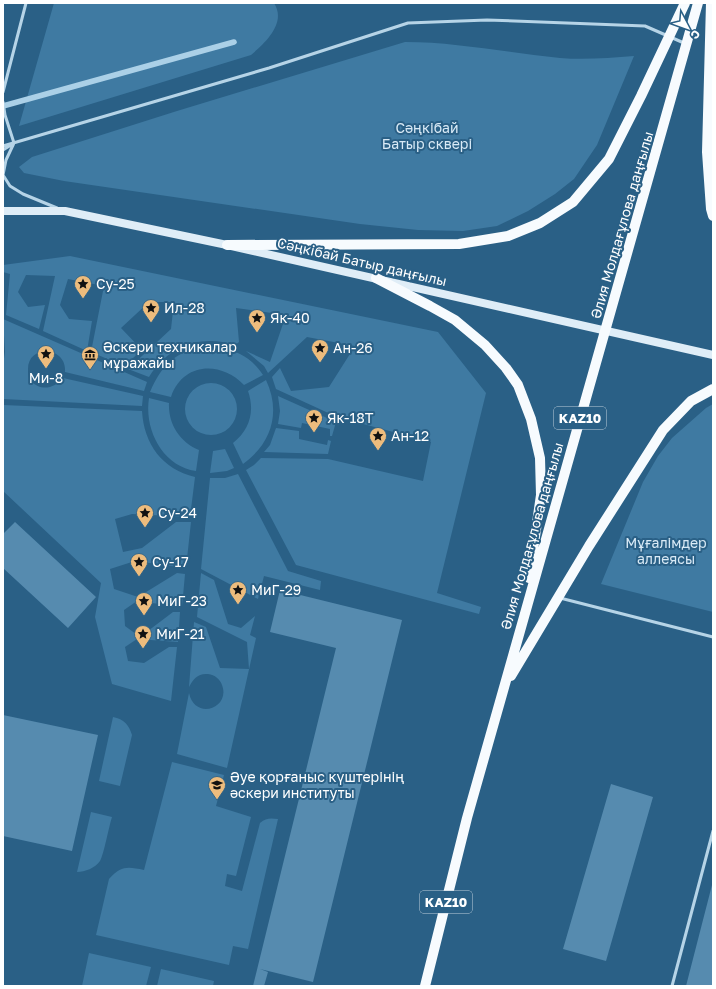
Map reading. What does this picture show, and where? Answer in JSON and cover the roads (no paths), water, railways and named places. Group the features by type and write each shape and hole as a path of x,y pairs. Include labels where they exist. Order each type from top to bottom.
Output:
{"main road":[{"path":"227,245 459,244 508,236 540,223 573,202 609,159 685,3"},
{"name":"Әлия Молдағұлова даңғылы","path":"425,986 467,818 688,44 698,3"},
{"path":"711,3 707,152 711,208 713,216"},
{"name":"Сәңкібай Батыр даңғылы","path":"3,211 65,211 376,278 713,355"},
{"path":"376,278 455,320 485,345 506,368 518,385 532,419 540,458 541,495 522,624"},
{"path":"504,688 589,546 663,430 692,401 713,389"}],"lane":[{"path":"3,92 26,3"},
{"path":"3,146 269,68 408,23 487,20 645,26 688,44"},
{"path":"3,102 5,115 14,143 6,160 3,175 10,186 23,194 65,211"},
{"path":"3,150 14,143"},
{"path":"558,598 713,637"},
{"path":"672,986 713,831"}],"waterway":[{"path":"3,106 234,42"}],"place":[{"name":"Су-25","path":"83,299"},
{"name":"Ил-28","path":"151,323"},
{"name":"Як-40","path":"257,333"},
{"name":"Ан-26","path":"320,363"},
{"name":"Ми-8","path":"46,369"},
{"name":"Әскери техникалар мұражайы","path":"90,370"},
{"name":"Як-18Т","path":"314,433"},
{"name":"Ан-12","path":"378,451"},
{"name":"Су-24","path":"145,528"},
{"name":"Су-17","path":"139,577"},
{"name":"МиГ-29","path":"238,605"},
{"name":"МиГ-23","path":"144,616"},
{"name":"МиГ-21","path":"143,649"},
{"name":"Әуе қорғаныс күштерінің әскери институты","path":"217,800"}],"park label":[{"name":"Сәңкібай Батыр сквері","path":"427,136"},
{"name":"Мұғалімдер аллеясы","path":"666,552"}]}
